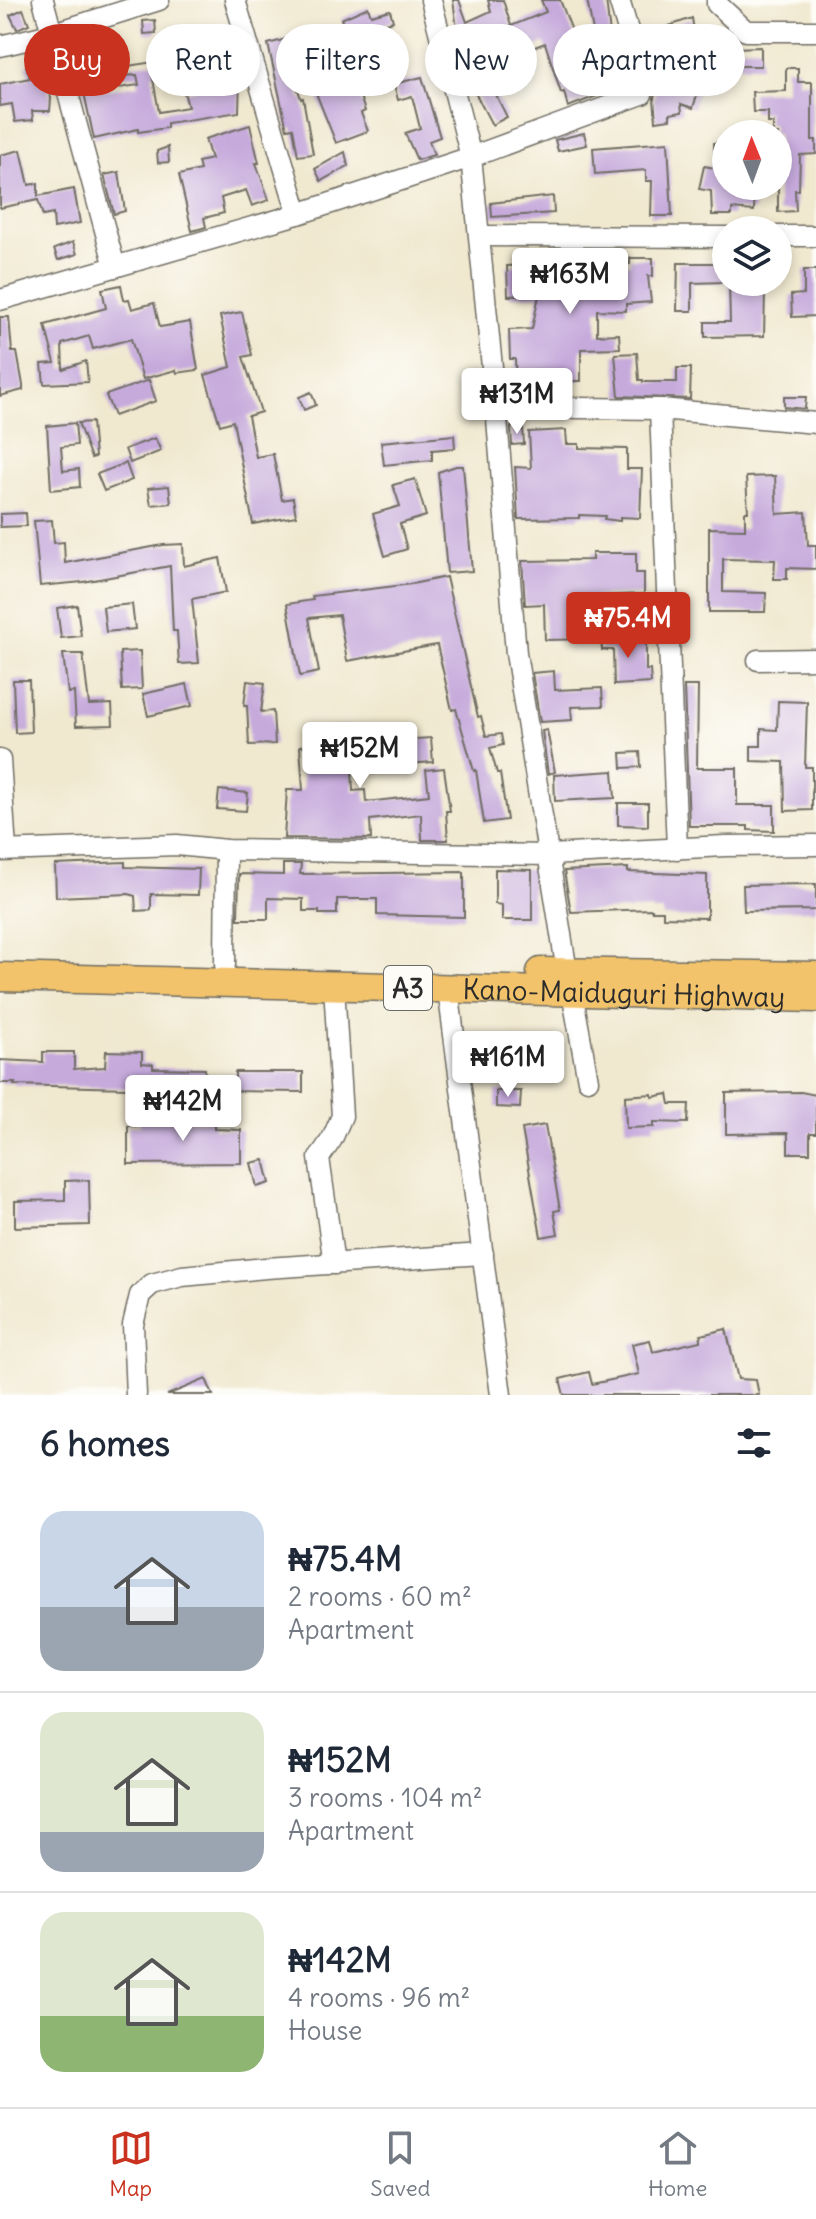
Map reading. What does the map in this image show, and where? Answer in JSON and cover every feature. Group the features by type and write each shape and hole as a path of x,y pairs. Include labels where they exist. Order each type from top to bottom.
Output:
{"highway":[{"name":"Kano-Maiduguri Highway","path":"0,961 225,965 816,998"},
{"name":"Kano-Maiduguri Highway","path":"0,977 448,989 570,982 816,976"}],"street":[{"path":"43,0 49,24"},
{"path":"83,24 159,0"},
{"path":"235,0 298,214"},
{"path":"431,0 471,157 516,653 588,1080"},
{"path":"0,300 298,214 471,157 642,94 644,84 619,0"},
{"path":"717,2 746,31 816,31"},
{"path":"0,46 24,40"},
{"path":"68,96 115,267"},
{"path":"480,236 712,237"},
{"path":"792,236 816,236"},
{"path":"496,407 660,409 816,423"},
{"path":"660,409 677,849"},
{"path":"758,660 816,659"},
{"path":"0,760 3,850 177,845 226,850 549,855 816,845"},
{"path":"225,965 226,850"},
{"path":"334,986 342,1116 319,1158 334,1264"},
{"path":"448,989 501,1395"},
{"path":"136,1395 133,1325 140,1295 152,1284 182,1276 483,1254"}],"building":[{"path":"453,0 459,0 467,22 491,11 488,0 503,0 510,24 456,24"},
{"path":"541,0 560,0 569,24 553,24 553,68 545,43 537,46 537,24 516,24 546,12"},
{"path":"587,0 606,0 609,24 592,24"},
{"path":"368,7 371,15 390,10 393,21 343,24 341,19"},
{"path":"23,9 29,24 17,29 10,15"},
{"path":"692,18 693,24 675,24"},
{"path":"155,20 155,24 146,24 146,34 144,34 143,21"},
{"path":"276,42 276,80 268,44"},
{"path":"761,47 761,66 745,66 745,48"},
{"path":"146,63 146,96 156,96 159,112 188,107 185,96 239,96 239,112 167,123 167,128 138,132 138,129 94,139 85,96 130,96 130,86 139,85 137,75 130,75 130,66"},
{"path":"786,68 798,68 798,82 812,82 812,140 816,140 816,154 800,155 799,190 795,190 796,211 778,212 778,200 792,200 792,120 768,120 768,112 753,112 752,92 786,91"},
{"path":"422,77 425,96 428,96 440,137 429,141 434,155 417,160 405,133 420,128 412,96 398,100 397,96 409,96 409,80"},
{"path":"24,79 24,96 50,96 50,111 32,111 33,120 15,122 12,104 0,106 0,84"},
{"path":"280,96 300,96 303,98 313,154 298,156 293,128 287,129"},
{"path":"317,96 360,96 365,111 361,113 368,131 336,143"},
{"path":"477,96 496,96 507,117 492,125"},
{"path":"565,96 597,96 568,107"},
{"path":"697,96 693,108 681,104 682,112 670,114 670,119 656,121 654,98"},
{"path":"250,125 259,163 256,163 269,200 252,206 246,190 221,198 224,213 204,218 206,227 192,231 179,175 200,170 198,162 211,159 205,139"},
{"path":"584,133 587,145 558,151 555,140"},
{"path":"668,142 672,216 651,216 652,181 646,181 646,170 595,174 593,148"},
{"path":"168,147 169,162 158,163 157,151"},
{"path":"21,150 29,185 38,183 38,196 74,189 80,223 54,228 53,214 43,216 38,200 0,208 0,155"},
{"path":"345,152 348,166 321,181 315,169"},
{"path":"704,166 712,167 712,200 754,200 754,211 732,209 732,215 712,215 711,191 699,189"},
{"path":"119,172 125,211 114,214 104,175"},
{"path":"553,196 554,213 492,217 491,203"},
{"path":"73,242 77,254 58,260 54,249"},
{"path":"630,258 653,258 653,276 648,276 651,302 626,304 626,311 597,310 597,335 619,334 620,348 581,349 581,381 538,381 538,390 516,391 515,359 510,359 509,330 532,329 539,295 508,296 507,266 539,264 540,272 565,272 596,269 596,264 630,264"},
{"path":"678,263 712,263 712,282 692,283 692,311 677,311"},
{"path":"804,270 816,270 816,316 792,317 791,296 804,294"},
{"path":"121,285 124,300 129,299 132,309 154,303 160,327 190,322 198,370 177,373 176,370 143,379 131,339 93,349 89,336 62,344 63,369 86,361 88,382 44,384 42,364 55,363 45,325 106,308 102,289"},
{"path":"729,296 765,296 764,336 705,337 705,322 730,322"},
{"path":"242,312 252,355 243,357 261,412 248,416 256,457 273,454 282,500 293,498 296,516 253,524 233,421 220,425 205,375 231,367 220,316"},
{"path":"0,317 9,317 12,352 17,352 23,390 0,396"},
{"path":"637,353 639,380 643,382 677,382 677,368 691,368 690,399 619,396 615,354"},
{"path":"149,380 156,401 114,416 106,395"},
{"path":"311,392 316,405 304,410 299,397"},
{"path":"784,397 806,397 805,409 784,407"},
{"path":"92,422 95,457 91,458 78,423"},
{"path":"75,423 77,445 61,447 63,471 79,469 80,487 51,490 47,426"},
{"path":"511,427 523,427 524,444 512,445"},
{"path":"566,430 567,444 579,444 579,448 627,449 627,469 642,469 640,518 620,517 620,521 604,519 605,516 579,515 579,518 518,519 515,467 531,468 529,432"},
{"path":"454,435 455,448 432,450 432,460 384,465 381,442"},
{"path":"155,438 161,451 130,463 125,449"},
{"path":"126,463 132,480 104,491 97,474"},
{"path":"463,466 472,571 447,573 438,472"},
{"path":"775,476 777,514 806,512 808,545 816,545 816,569 787,568 787,579 774,579 775,560 723,559 723,592 766,593 765,612 709,612 709,528 745,529 745,512 748,512 746,477"},
{"path":"415,479 426,516 400,524 407,549 385,556 373,514 400,506 393,485"},
{"path":"169,486 171,503 151,505 148,488"},
{"path":"26,513 27,526 0,527 0,514"},
{"path":"52,520 54,543 64,542 65,563 183,544 184,566 220,558 226,592 192,599 199,663 179,664 177,631 173,631 170,566 83,582 40,586 34,521"},
{"path":"592,553 636,553 636,573 644,573 644,594 595,596 597,639 545,640 544,604 525,605 522,561 592,560"},
{"path":"446,577 478,717 481,716 486,736 501,734 503,745 490,748 497,773 500,773 507,820 484,823 476,770 456,709 452,710 437,645 347,661 339,615 309,618 319,672 300,676 287,604 313,600 312,596"},
{"path":"132,604 135,629 106,632 103,607"},
{"path":"77,605 81,636 61,638 57,608"},
{"path":"646,636 646,670 650,670 651,683 614,685 613,650 602,650 601,638"},
{"path":"140,651 142,689 122,690 120,652"},
{"path":"63,654 83,654 89,705 112,704 113,725 76,726 74,692 68,693"},
{"path":"554,671 555,690 602,688 603,706 571,707 572,720 540,722 532,673"},
{"path":"13,680 29,680 31,732 15,733"},
{"path":"247,681 265,683 261,712 273,711 275,744 249,745 247,706 244,706"},
{"path":"187,684 192,706 148,716 143,694"},
{"path":"684,686 698,686 697,768 737,768 737,805 774,805 774,831 748,830 748,826 689,826"},
{"path":"778,701 807,702 805,767 812,767 812,810 785,811 784,762 751,761 751,746 761,746 761,729 777,730"},
{"path":"350,726 351,743 431,738 433,762 352,768 353,791 365,790 366,802 429,795 426,770 444,768 450,811 446,811 448,840 422,840 421,814 370,820 371,839 284,838 287,790 303,790 300,746 329,744 329,727"},
{"path":"547,730 555,772 548,774 542,731"},
{"path":"640,752 641,767 622,768 621,753"},
{"path":"613,771 615,798 555,801 554,775"},
{"path":"219,790 248,793 246,811 217,809"},
{"path":"618,803 648,803 648,826 618,825"},
{"path":"125,862 125,867 199,869 198,895 151,894 151,910 136,911 135,896 129,894 56,897 55,865"},
{"path":"283,864 301,864 300,874 464,872 464,917 377,915 377,899 337,899 337,914 319,914 319,911 303,911 303,899 268,898 268,919 238,919 239,874 283,875"},
{"path":"628,868 628,872 707,875 707,918 663,917 663,911 652,909 571,912 564,871"},
{"path":"495,869 532,870 532,920 502,920 502,905 495,904"},
{"path":"816,884 816,910 744,911 743,885"},
{"path":"106,1051 142,1052 142,1063 153,1064 153,1068 205,1069 205,1090 0,1083 0,1060 43,1062 43,1052 74,1052 74,1069 105,1067"},
{"path":"235,1072 303,1072 303,1092 235,1091"},
{"path":"496,1091 521,1091 520,1108 496,1107"},
{"path":"801,1092 816,1095 816,1133 810,1133 810,1153 788,1153 788,1133 726,1134 726,1093"},
{"path":"652,1094 652,1097 668,1094 670,1104 689,1104 688,1123 654,1122 654,1127 626,1128 625,1096"},
{"path":"140,1120 214,1121 214,1129 241,1130 241,1163 128,1164 128,1126 140,1126"},
{"path":"545,1125 560,1210 554,1211 558,1234 541,1237 522,1129"},
{"path":"264,1160 270,1183 257,1187 251,1163"},
{"path":"89,1180 90,1225 15,1227 15,1201 65,1200 65,1181"},
{"path":"726,1329 738,1379 756,1380 759,1395 564,1395 560,1379 589,1372 592,1384 639,1374 632,1344 650,1340 653,1352 700,1341 701,1335"},
{"path":"206,1379 213,1395 167,1395"}]}
